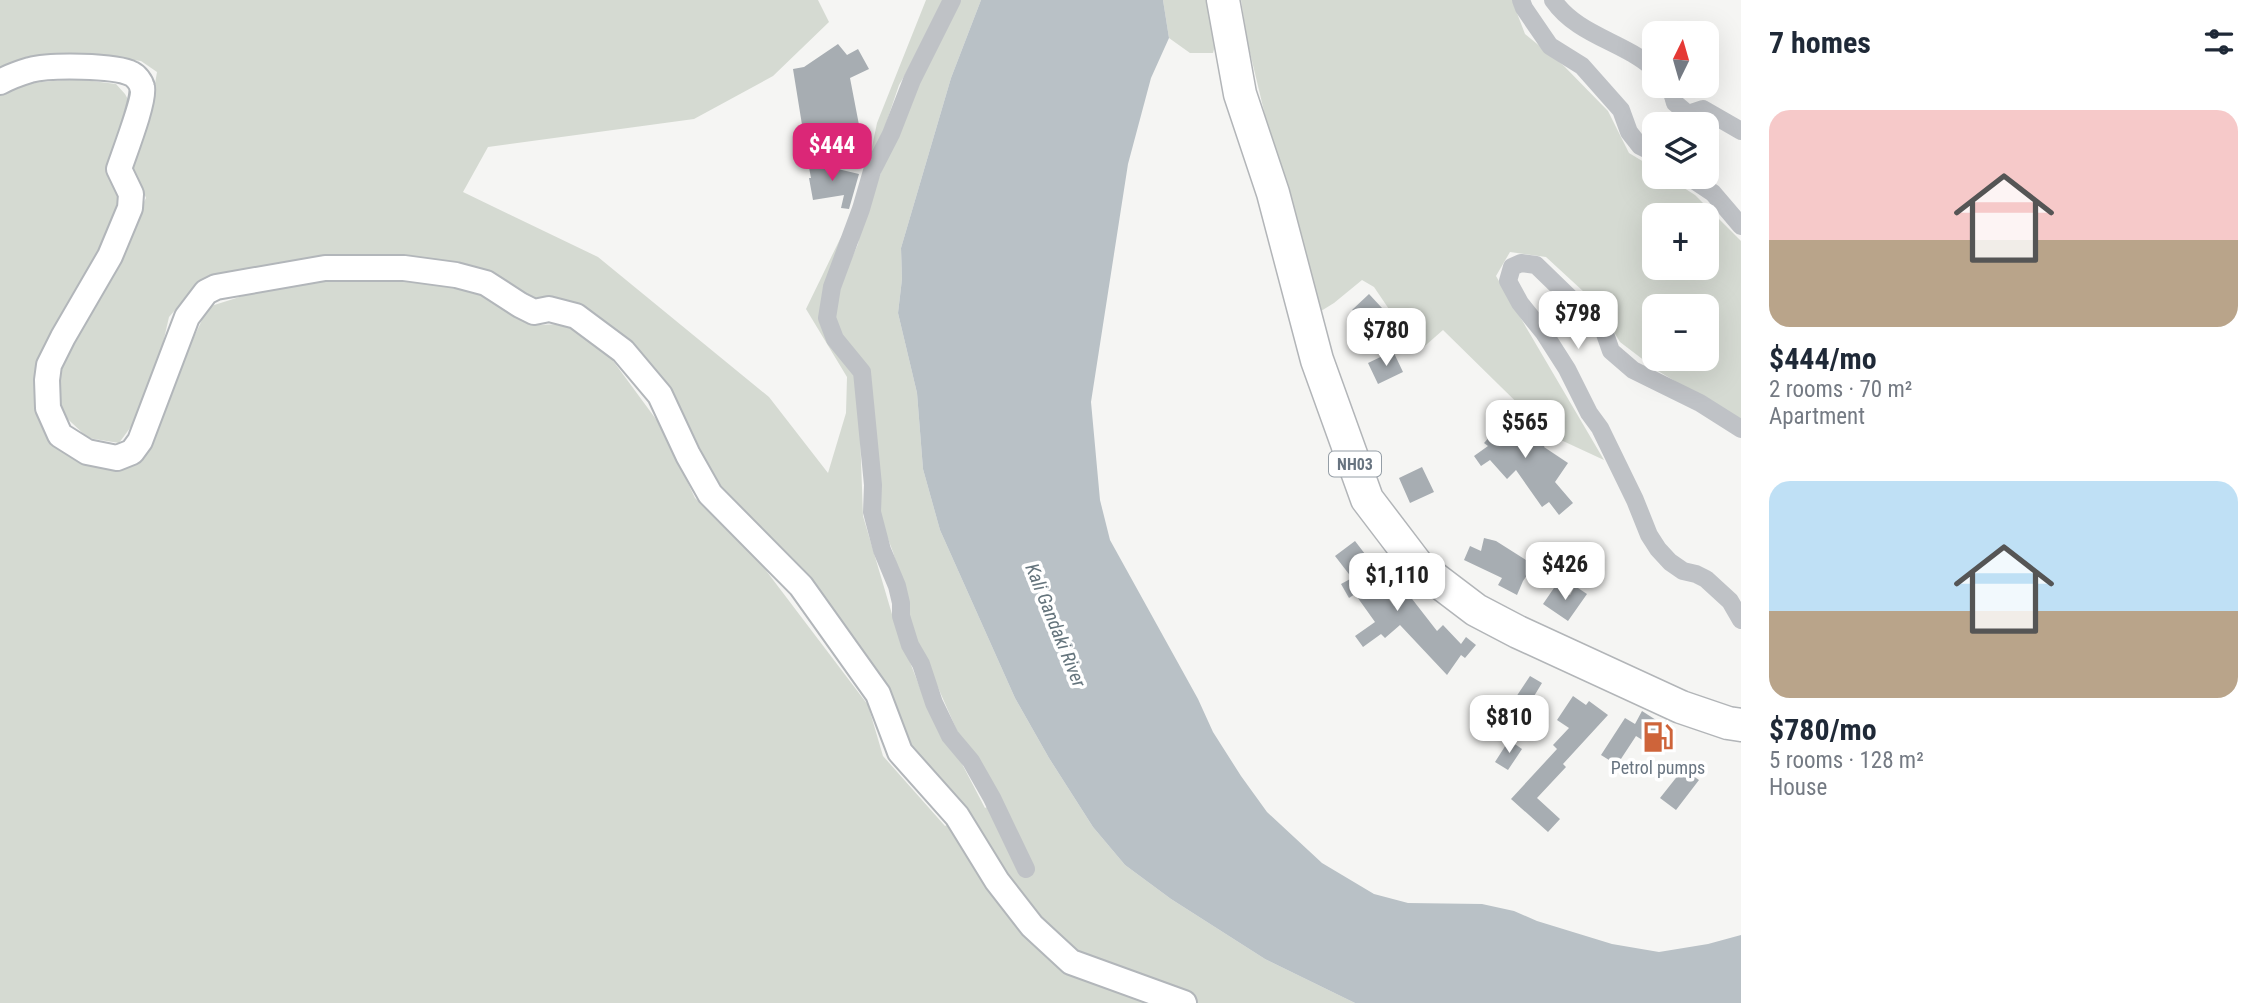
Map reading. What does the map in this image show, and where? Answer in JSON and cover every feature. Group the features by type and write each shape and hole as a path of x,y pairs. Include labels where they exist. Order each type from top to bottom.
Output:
{"highway":[{"name":"NH03","path":"1223,0 1240,94 1273,193 1317,360 1367,499 1418,566 1476,610 1681,707 1741,725"}],"street":[{"path":"952,0 912,80 891,134 872,171 832,287 827,317 835,339 855,360 862,372 873,485 872,512 882,550 897,586 901,616 910,645 921,664 934,703 950,736 971,761 1026,869"},
{"path":"1521,0 1550,46 1582,66 1620,110 1629,132 1642,147"},
{"path":"1553,0 1575,24 1642,58"},
{"path":"0,82 31,70 51,67 91,68 135,75 143,88 142,104 119,169 131,194 130,208 110,256 49,365 48,408 60,435 102,457 117,458 132,452 140,441 187,317 206,292 232,283 325,268 404,268 456,275 486,283 534,312 549,309 576,316 623,351 660,395 710,494 801,586 878,694 900,752 957,816 997,881 1032,926 1071,962 1184,1003"},
{"path":"1674,98 1675,103 1688,114 1703,109 1741,131"},
{"path":"1707,189 1741,226"},
{"path":"1741,429 1700,403 1633,370 1611,351 1604,331 1536,265 1521,263 1511,267 1508,281 1520,303 1544,333 1567,369 1600,428 1654,542 1670,562 1683,571 1706,579 1730,601 1741,620"}],"shaded area":[{"path":"0,0 818,0 829,22 773,76 694,119 488,147 463,192 598,257 769,397 828,473 846,413 847,377 806,309 840,239 859,209 877,123 926,0 943,0 927,37 899,85 860,209 829,287 823,319 840,356 858,375 863,516 894,621 927,706 985,808 1001,800 958,733 911,626 906,596 880,518 871,378 862,359 835,327 837,291 858,244 862,222 908,102 957,0 981,0 951,78 901,248 902,279 898,313 917,393 923,469 940,530 1015,698 1093,827 1125,865 1171,899 1265,959 1355,1003 0,1003 0,94 30,83 76,79 116,84 131,105 110,160 120,191 115,214 96,262 68,307 47,349 38,384 43,412 52,438 94,460 114,462 140,457 208,307 274,286 337,279 407,276 464,289 504,303 537,325 562,324 588,337 611,358 661,426 695,498 749,548 868,705 883,756 945,826 963,817 907,751 888,693 810,580 718,485 671,389 636,346 577,305 532,298 481,272 400,259 329,257 199,283 169,317 158,365 138,417 119,443 88,438 57,409 60,367 146,198 130,162 151,107 157,72 141,61 104,56 50,60 0,75"},
{"path":"1163,0 1210,0 1218,35 1213,53 1190,53 1169,38"},
{"path":"1241,0 1512,0 1525,34 1564,66 1608,111 1629,153 1642,161 1642,189 1686,189 1703,203 1642,203 1642,280 1719,280 1719,219 1741,241 1741,420 1658,371 1719,371 1719,294 1642,294 1642,359 1620,342 1597,304 1546,257 1510,252 1496,276 1604,460 1550,435 1443,330 1418,352 1374,287 1362,280 1313,316 1247,40"}],"water":[{"name":"Kali Gandaki River","path":"981,0 1163,0 1169,38 1151,78 1128,164 1091,402 1100,500 1110,540 1198,699 1213,732 1267,812 1322,863 1374,894 1408,903 1482,904 1514,911 1537,921 1612,944 1659,952 1708,944 1741,935 1741,1003 1355,1003 1265,959 1171,899 1125,865 1093,827 1015,698 940,530 923,469 917,393 898,313 902,279 901,248 951,78"}],"building":[{"path":"838,44 847,55 858,49 869,69 850,78 864,151 808,162 793,69 804,67"},
{"path":"808,162 859,174 849,209 841,208 844,195 813,200"},
{"path":"1369,294 1382,308 1366,324 1352,310"},
{"path":"1393,351 1403,372 1378,384 1368,363"},
{"path":"1500,401 1513,409 1507,420 1568,463 1555,482 1573,503 1559,515 1549,502 1542,507 1516,470 1507,479 1490,460 1481,466 1474,456 1488,446 1484,443 1501,424 1490,418"},
{"path":"1422,467 1434,492 1410,503 1399,478"},
{"path":"1484,538 1496,541 1534,565 1517,595 1498,585 1502,578 1464,560 1470,546 1481,551"},
{"path":"1355,541 1382,576 1375,581 1394,606 1409,595 1437,631 1443,625 1461,644 1466,637 1476,645 1465,658 1461,655 1447,675 1400,625 1385,638 1381,634 1363,647 1355,636 1375,622 1355,594 1349,598 1341,584 1352,578 1335,556"},
{"path":"1556,585 1570,595 1575,586 1587,594 1568,621 1543,604"},
{"path":"1530,676 1542,683 1525,711 1512,703"},
{"path":"1573,696 1586,705 1589,701 1608,715 1563,764 1566,767 1537,798 1560,819 1548,832 1511,799 1557,749 1553,745 1569,728 1557,720"},
{"name":"Petrol pumps","path":"1642,711 1667,727 1644,741 1636,736 1617,765 1601,755 1625,718 1635,724"},
{"path":"1509,740 1522,749 1508,770 1495,762"},
{"path":"1683,769 1699,780 1676,810 1660,798"}],"place":[{"name":"Petrol pumps","path":"1658,737"}]}
